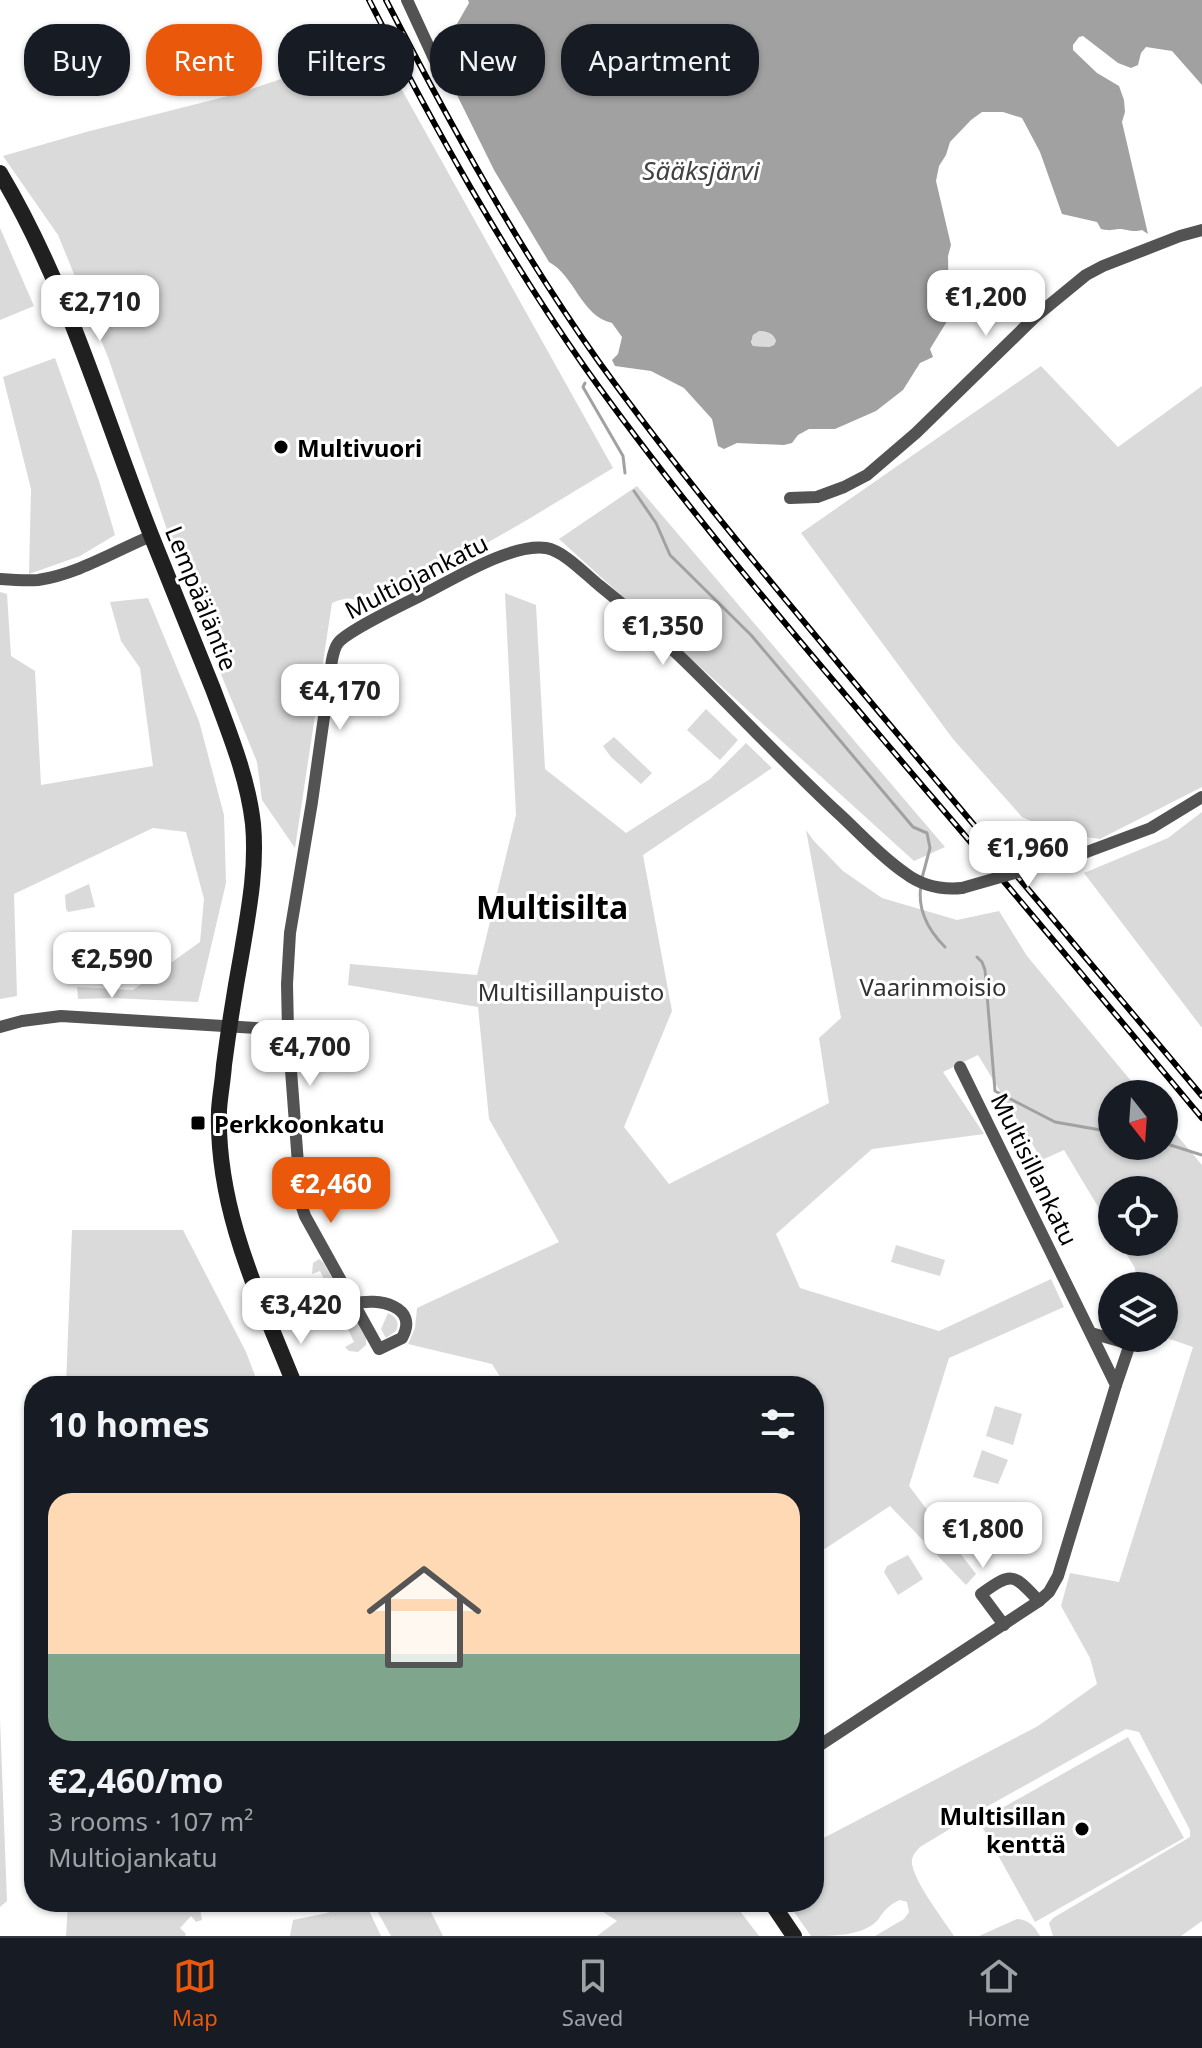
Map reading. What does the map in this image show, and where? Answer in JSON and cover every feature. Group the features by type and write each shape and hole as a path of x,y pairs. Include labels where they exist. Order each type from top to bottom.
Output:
{"main road":[{"name":"Lempääläntie","path":"0,173 38,242 65,307 225,721 253,821 251,901 229,1025 219,1107 220,1155 234,1230 255,1291 291,1376"},
{"path":"778,1912 794,1936"}],"street":[{"path":"407,0 430,50"},
{"path":"790,498 817,497 867,475 916,433 1036,316 1086,275 1202,230"},
{"path":"0,579 51,577 82,567 151,536"},
{"name":"Multiojankatu","path":"354,1304 374,1301 399,1309 407,1327 402,1338 379,1349 354,1304 301,1204 287,984 290,933 329,676 337,643 356,630 506,554 528,548 557,551 669,648 906,875 930,887 962,888 1084,853 1151,828 1202,797"},
{"path":"0,1027 61,1016 288,1030"},
{"name":"Multisillankatu","path":"960,1067 1116,1385"},
{"path":"824,1742 1004,1625 1049,1592 1058,1576 1130,1344 1091,1333"},
{"path":"1004,1625 981,1594 1000,1580 1009,1577 1018,1580 1039,1601"}],"green space":[{"path":"278,80 278,96 405,96 613,468 367,612 351,599 332,603 295,848 262,800 257,762 193,606 108,357 58,235 3,156 228,96 262,96 262,85"},
{"path":"0,228 34,306 0,320"},
{"path":"759,331 773,336 776,341 774,345 753,346 751,340"},
{"path":"55,358 115,535 80,556 29,574 31,489 3,377"},
{"path":"1041,366 1118,447 1202,386 1202,787 1100,839 1057,833 1022,817 953,739 801,533"},
{"path":"637,486 945,847 914,861 559,539"},
{"path":"0,592 7,594 11,656 35,671 41,785 153,766 140,668 121,641 110,602 148,598 199,721 224,815 226,883 198,1002 78,999 77,987 133,990 200,942 204,899 186,832 153,828 14,894 17,996 0,999"},
{"path":"505,593 536,605 545,769 626,833 710,779 746,743 772,768 643,855 672,1011 624,1127 669,1184 829,1103 819,1038 841,1018 806,830 843,871 882,898 957,920 999,911 1027,956 1130,1080 1098,1080 1098,1160 1178,1160 1178,1137 1202,1165 1202,1921 1181,1936 1053,1936 1049,1923 1053,1918 1190,1837 1190,1830 1139,1732 1126,1729 981,1810 916,1851 912,1861 914,1872 954,1936 875,1936 904,1919 909,1912 907,1902 900,1900 871,1926 838,1935 811,1936 794,1912 824,1912 824,1838 1038,1726 1097,1684 1090,1658 1061,1606 1070,1573 1119,1582 1193,1347 1178,1342 1178,1272 1135,1272 1128,1256 1178,1256 1178,1176 1098,1176 1098,1207 1064,1150 1042,1160 978,1055 943,1072 984,1134 872,1149 776,1234 800,1288 939,1331 1051,1279 1064,1307 949,1358 909,1486 976,1574 966,1585 890,1506 824,1549 824,1376 500,1376 492,1364 408,1344 415,1328 417,1308 559,1242 489,1119 478,1007 348,985 350,964 477,975 516,815"},
{"path":"706,709 738,740 720,760 687,730"},
{"path":"614,737 652,773 641,784 603,746"},
{"path":"1202,812 1202,1028 1084,873 1168,838"},
{"path":"89,884 95,907 68,912 65,895"},
{"path":"72,1230 183,1230 246,1352 255,1376 66,1376"},
{"path":"896,1245 945,1260 940,1276 891,1262"},
{"path":"319,1259 366,1337 366,1345 358,1352 345,1347 354,1342 320,1271 312,1274 313,1263"},
{"path":"388,1313 398,1325 396,1331 386,1338 381,1329"},
{"path":"995,1406 1022,1414 1013,1445 986,1436"},
{"path":"982,1450 1008,1460 998,1484 973,1477"},
{"path":"908,1555 923,1579 898,1595 884,1572 887,1566"},
{"path":"0,1718 7,1901 0,1907"},
{"name":"Multisillan kenttä","path":"1128,1737 1184,1838 1035,1922 979,1821"},
{"path":"67,1912 201,1912 202,1920 196,1922 191,1916 180,1928 185,1936 66,1936"},
{"path":"370,1912 381,1936 290,1936 293,1920 327,1913"},
{"path":"378,1912 431,1912 443,1936 391,1936"},
{"path":"603,1912 741,1912 759,1936 597,1936 617,1921"},
{"path":"1017,1919 1031,1924 1040,1936 979,1936"}],"water":[{"name":"Sääksjärvi","path":"468,0 1202,0 1202,85 1172,51 1146,47 1138,65 1131,68 1118,63 1083,36 1079,37 1073,50 1097,73 1119,86 1124,100 1122,122 1148,234 1142,230 1101,229 1097,222 1062,214 1040,152 1022,118 1003,112 982,112 950,142 936,181 951,245 948,256 949,318 930,349 933,357 920,363 903,390 876,411 835,429 809,429 792,443 784,445 737,443 724,449 718,446 712,419 684,388 651,371 615,366 612,360 618,354 622,337 612,323 601,319 585,304 565,276 549,262 494,170 457,96 545,96 545,24 457,24","holes":["759,331 769,333 776,341 774,345 753,346 753,335"]}],"waterway":[{"path":"585,383 583,387 623,456 625,473"},
{"path":"634,491 656,523 670,555 751,635 913,827 927,833 930,848 922,878"},
{"path":"921,885 925,919 945,947"},
{"path":"977,957 985,970 995,1091 1055,1122 1098,1130"},
{"path":"1178,1147 1202,1155"}],"railway":[{"path":"369,0 498,235 556,325 626,424 838,687 1202,1118"},
{"path":"386,0 460,139 513,230 599,362 768,579 1202,1096"}],"place":[{"name":"Multivuori","path":"281,447"},
{"name":"Perkkoonkatu","path":"198,1123"},
{"name":"Multisillan kenttä","path":"1082,1829"}],"district":[{"name":"Multisilta","path":"552,906"}],"park label":[{"name":"Vaarinmoisio","path":"933,986"},
{"name":"Multisillanpuisto","path":"571,991"}]}
